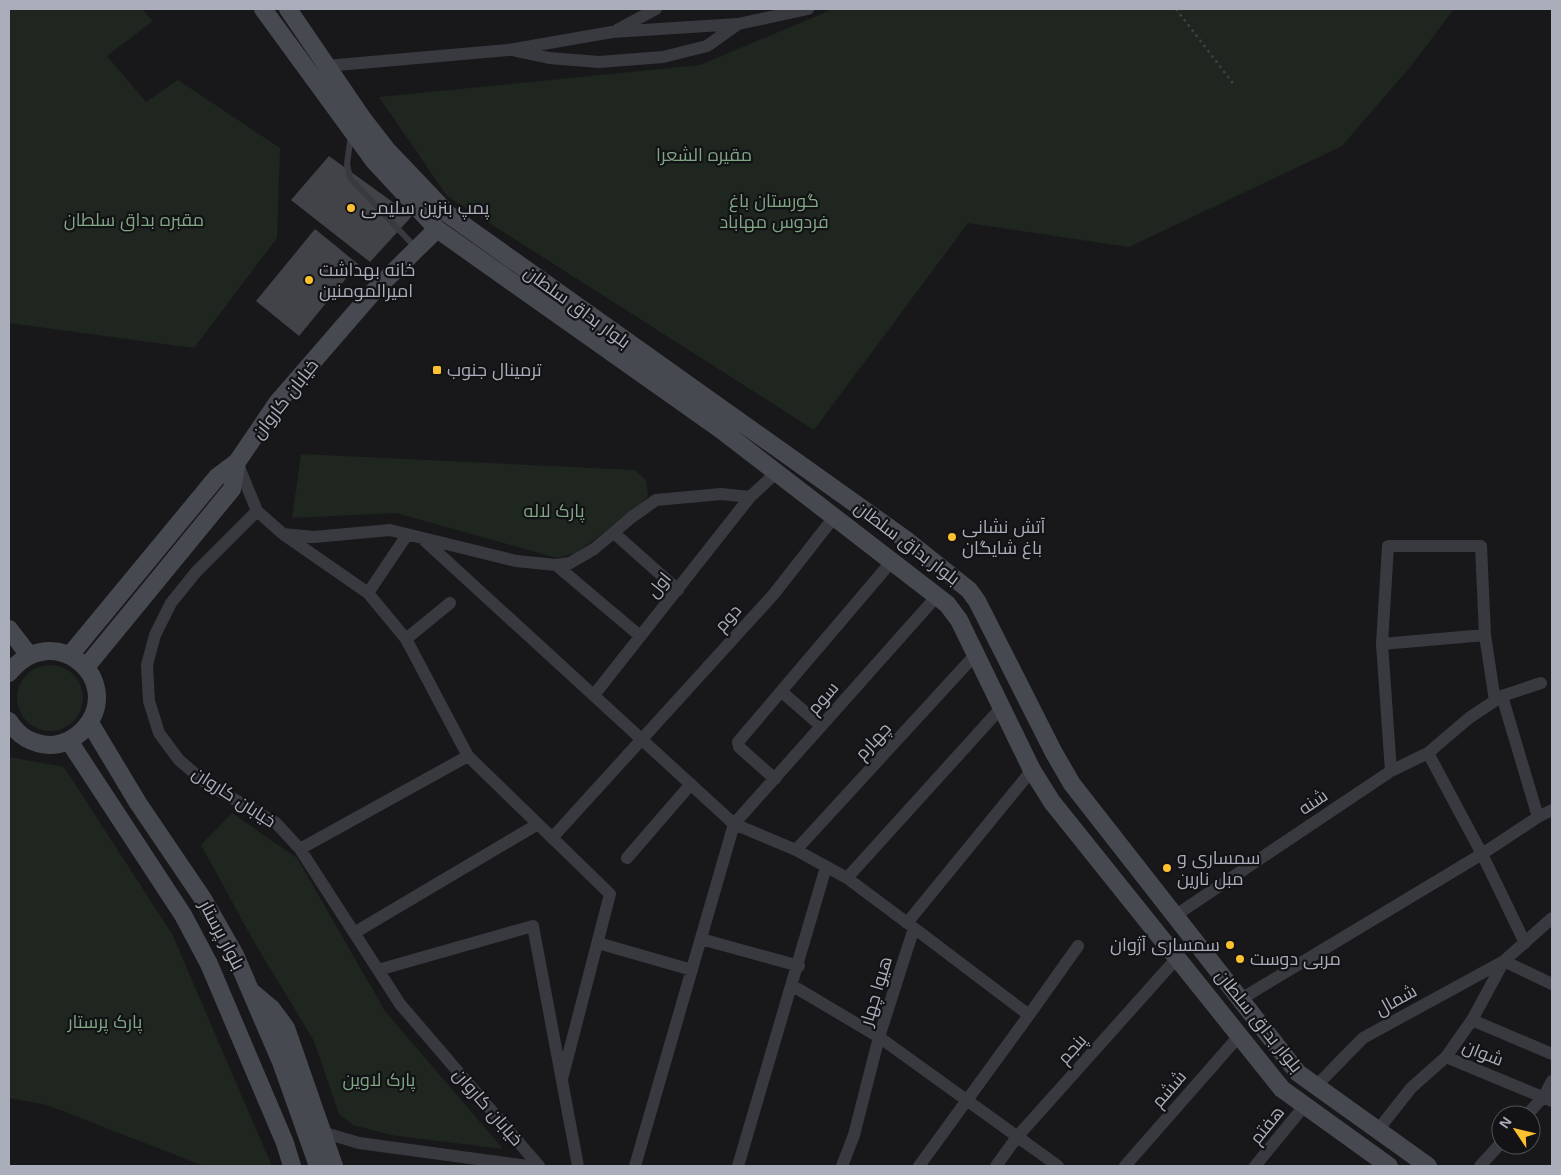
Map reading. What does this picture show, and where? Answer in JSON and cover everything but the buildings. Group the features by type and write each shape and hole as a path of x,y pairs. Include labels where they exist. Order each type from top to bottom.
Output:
{"main road":[{"name":"بلوار بداق سلطان","path":"263,9 374,160 437,230 777,472 937,596 953,611 1032,770 1052,802 1282,1089 1389,1166"},
{"name":"بلوار بداق سلطان","path":"288,9 326,66 387,150 448,214 959,580 977,601 1063,770 1298,1072 1428,1166"},
{"name":"خیابان کاروان","path":"238,462 277,403 374,291 416,248 437,230"},
{"path":"70,655 217,477 238,462"},
{"path":"86,668 232,489 238,462"},
{"path":"217,477 232,489"},
{"path":"893,531 899,540 896,550 890,554 892,561 902,563 905,555 912,550 920,551"},
{"path":"9,629 29,655"},
{"path":"9,673 29,655 49,650 70,655 86,668 94,680 97,695 96,710 90,723 80,734 69,741 54,745 40,744 26,739 14,729 9,721"},
{"name":"بلوار پرستار","path":"90,723 138,802 204,899 235,955 281,1062 330,1165"},
{"name":"بلوار پرستار","path":"69,741 183,915 209,964 292,1166"},
{"path":"251,991 272,1009 286,1028 322,1132 330,1165"}],"street":[{"path":"612,32 656,9"},
{"path":"326,66 508,50 612,32 738,24 783,11 808,9"},
{"path":"508,50 549,58 599,62 663,57 707,46 738,24"},
{"path":"238,462 257,511 283,534 368,593 406,639 468,756 610,894 562,1079"},
{"name":"اول","path":"594,695 750,497 777,472"},
{"path":"283,534 314,537 390,530 424,540 516,561 556,565 570,563 594,549 656,500 697,495 750,497"},
{"name":"خیابان کاروان","path":"257,511 196,572 172,603 155,635 147,665 149,701 159,733 179,760 207,784 276,823 300,849 400,1004 539,1166"},
{"name":"دوم","path":"552,838 773,595 835,516"},
{"path":"614,533 678,590"},
{"path":"368,593 407,535"},
{"path":"424,540 734,824 796,850 847,878 1029,1014"},
{"path":"1390,771 1382,644 1388,546 1481,546 1485,635 1498,698 1538,816"},
{"path":"775,779 737,745 892,561"},
{"path":"556,565 640,636"},
{"name":"سوم","path":"734,824 937,596"},
{"path":"406,639 450,603"},
{"path":"1382,644 1485,635"},
{"name":"چهارم","path":"796,850 976,655"},
{"name":"شنه","path":"1176,914 1390,771 1428,753 1470,718 1498,698 1541,683"},
{"path":"782,692 821,726"},
{"path":"847,878 1001,708"},
{"path":"1428,753 1482,854 1525,943"},
{"path":"300,849 468,756"},
{"path":"910,925 1032,770"},
{"path":"627,858 691,784"},
{"path":"1241,999 1482,854 1538,816 1552,810"},
{"path":"354,933 538,824"},
{"path":"636,1166 734,824"},
{"path":"738,1166 793,986 826,867"},
{"path":"1446,1057 1472,1020 1504,961 1552,918"},
{"name":"هیوا چهار","path":"842,1166 854,1135 910,925"},
{"path":"378,970 533,926 578,1166"},
{"path":"701,939 798,966"},
{"path":"598,943 692,970"},
{"path":"919,1166 968,1101 1078,946"},
{"name":"پنجم","path":"996,1166 1017,1137 1177,958"},
{"path":"1504,961 1552,984"},
{"name":"شمال","path":"1316,1086 1363,1038 1504,961"},
{"path":"793,986 880,1037 1058,1166"},
{"path":"1472,1020 1552,1054"},
{"name":"ششم","path":"1126,1166 1239,1036"},
{"name":"شوان","path":"1378,1130 1411,1088 1446,1057 1548,1098"},
{"path":"1548,1098 1552,1081"},
{"name":"هفتم","path":"1255,1166 1305,1105"},
{"path":"322,1132 359,1143 528,1166"},
{"path":"1480,1166 1491,1154"}],"lane":[{"path":"352,132 348,164 350,178 416,248"}],"path":[{"path":"1176,9 1235,86"}],"green space":[{"name":"مقبره بداق سلطان","path":"9,9 143,10 153,21 107,56 146,102 178,80 280,148 277,238 194,348 9,323"},
{"name":"گورستان باغ فردوس مهاباد","path":"833,9 1454,9 1411,66 1342,146 1129,247 968,223 814,430 447,196 379,97 700,65"},
{"name":"پارک لاله","path":"301,454 634,470 646,480 648,496 641,504 576,553 557,558 396,513 292,518"},
{"path":"50,665 63,667 73,675 81,685 83,698 81,711 73,721 63,729 50,731 37,729 27,721 19,711 17,698 19,685 27,675 37,667"},
{"name":"پارک پرستار","path":"9,757 64,767 172,934 272,1166 204,1166 47,1105 9,1098"},
{"name":"پارک لاوین","path":"232,813 297,858 385,1011 503,1149 391,1135 353,1125 339,1114 314,1041 253,940 201,845"}],"place":[{"name":"پمپ بنزین سلیمی","path":"351,208"},
{"name":"خانه بهداشت امیرالمومنین","path":"309,280"},
{"name":"ترمینال جنوب","path":"437,370"},
{"name":"آتش نشانی باغ شایگان","path":"952,537"},
{"name":"سمساری و مبل نارین","path":"1167,868"},
{"name":"سمساری آژوان","path":"1230,945"},
{"name":"مربی دوست","path":"1240,959"}],"park label":[{"name":"مقیره الشعرا","path":"704,155"}]}
